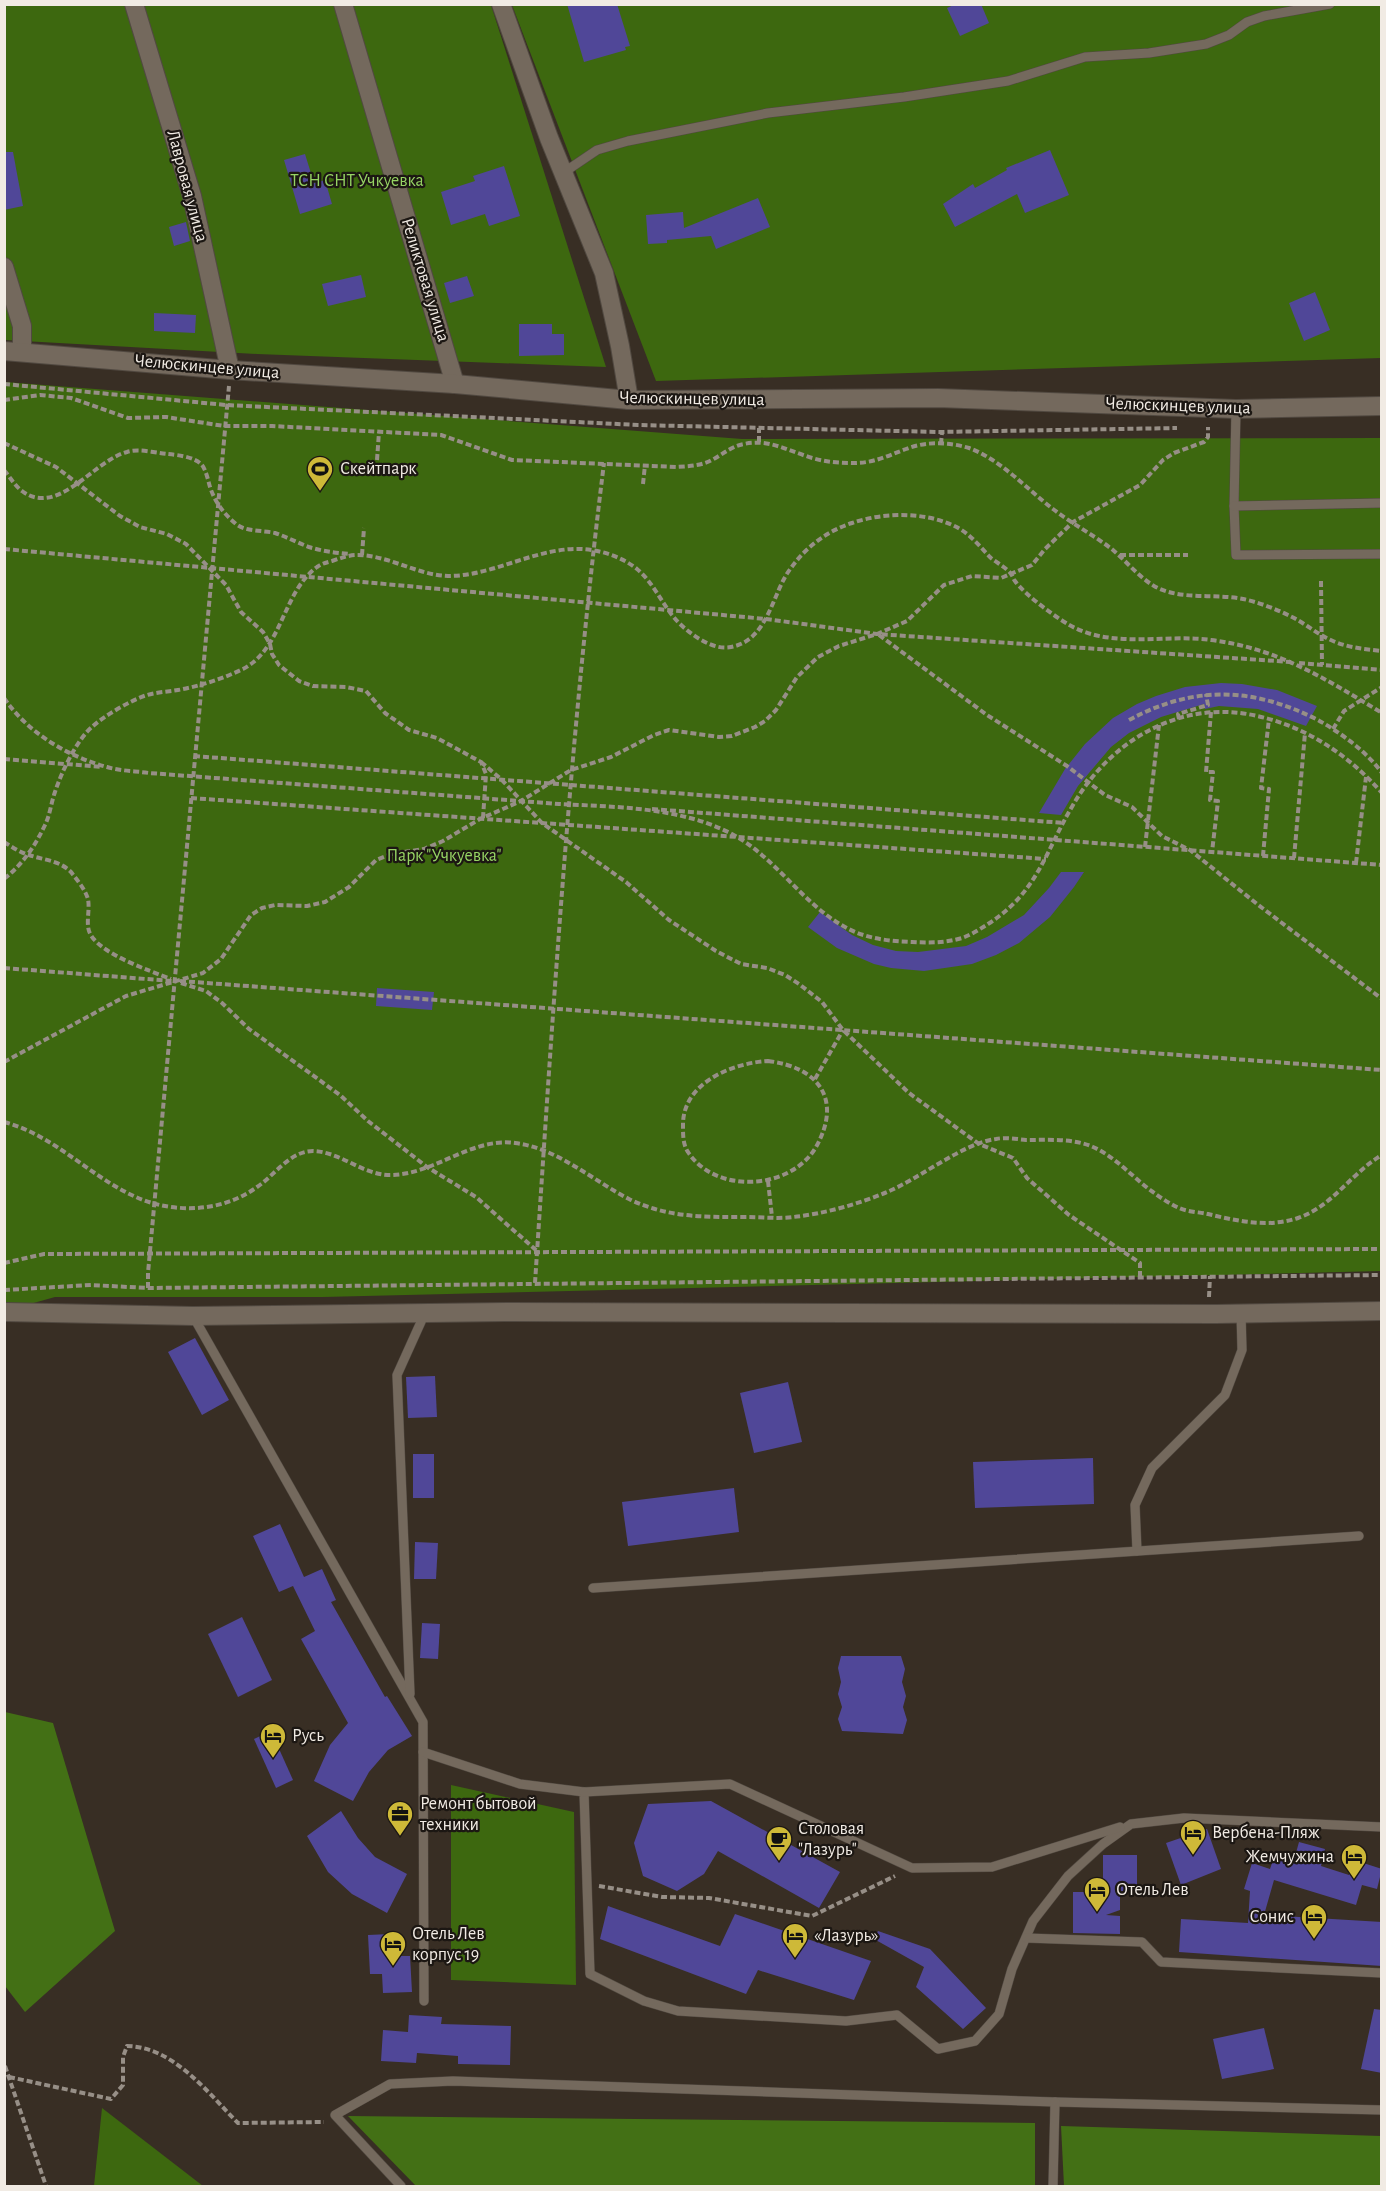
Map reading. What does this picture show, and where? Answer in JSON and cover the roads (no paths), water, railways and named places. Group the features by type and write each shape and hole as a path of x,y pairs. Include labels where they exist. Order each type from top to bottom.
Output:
{"street":[{"name":"Лавровая улица","path":"134,4 192,196 230,370"},
{"name":"Реликтовая улица","path":"343,4 449,359 454,384"},
{"path":"501,4 563,173 604,273 629,400"},
{"path":"4,267 22,326 13,352"},
{"name":"Челюскинцев улица","path":"13,352 230,370 454,384 629,400 938,398 1236,409 1382,406"},
{"path":"4,1312 193,1316 424,1313 1382,1311"}],"lane":[{"path":"563,173 597,150 628,141 768,113 904,97 1008,81 1085,57 1149,53 1206,44 1229,35 1247,22 1264,16 1330,4"},
{"path":"1236,409 1234,506 1236,555 1382,554"},
{"path":"1234,506 1382,502"},
{"path":"410,1698 397,1375 424,1313"},
{"path":"1137,1551 1135,1505 1152,1468 1225,1395 1242,1350 1241,1313"},
{"path":"193,1316 423,1722 424,2001"},
{"path":"593,1588 1359,1536"},
{"path":"423,1752 520,1784 584,1792 730,1784 912,1868 992,1867 1131,1824 1184,1818 1382,1827"},
{"path":"584,1792 590,1974 645,2001 678,2011 846,2021 897,2015 938,2049 975,2041 999,2014 1012,1970 1033,1921 1068,1875 1103,1844 1131,1824"},
{"path":"1026,1938 1142,1942 1161,1962 1382,1973"},
{"path":"401,2187 335,2115 390,2084 453,2081 1055,2102 1382,2110"},
{"path":"1053,2187 1055,2102"}],"place":[{"name":"Скейтпарк","path":"320,492"},
{"name":"Русь","path":"273,1759"},
{"name":"Ремонт бытовой техники","path":"400,1837"},
{"name":"Вербена-Пляж","path":"1193,1856"},
{"name":"Столовая \"Лазурь\"","path":"779,1862"},
{"name":"Жемчужина","path":"1354,1880"},
{"name":"Отель Лев","path":"1097,1913"},
{"name":"Сонис","path":"1314,1940"},
{"name":"«Лазурь»","path":"795,1959"},
{"name":"Отель Лев корпус 19","path":"393,1967"}],"park label":[{"name":"ТСН СНТ Учкуевка","path":"357,181"},
{"name":"Парк \"Учкуевка\"","path":"444,856"}]}
